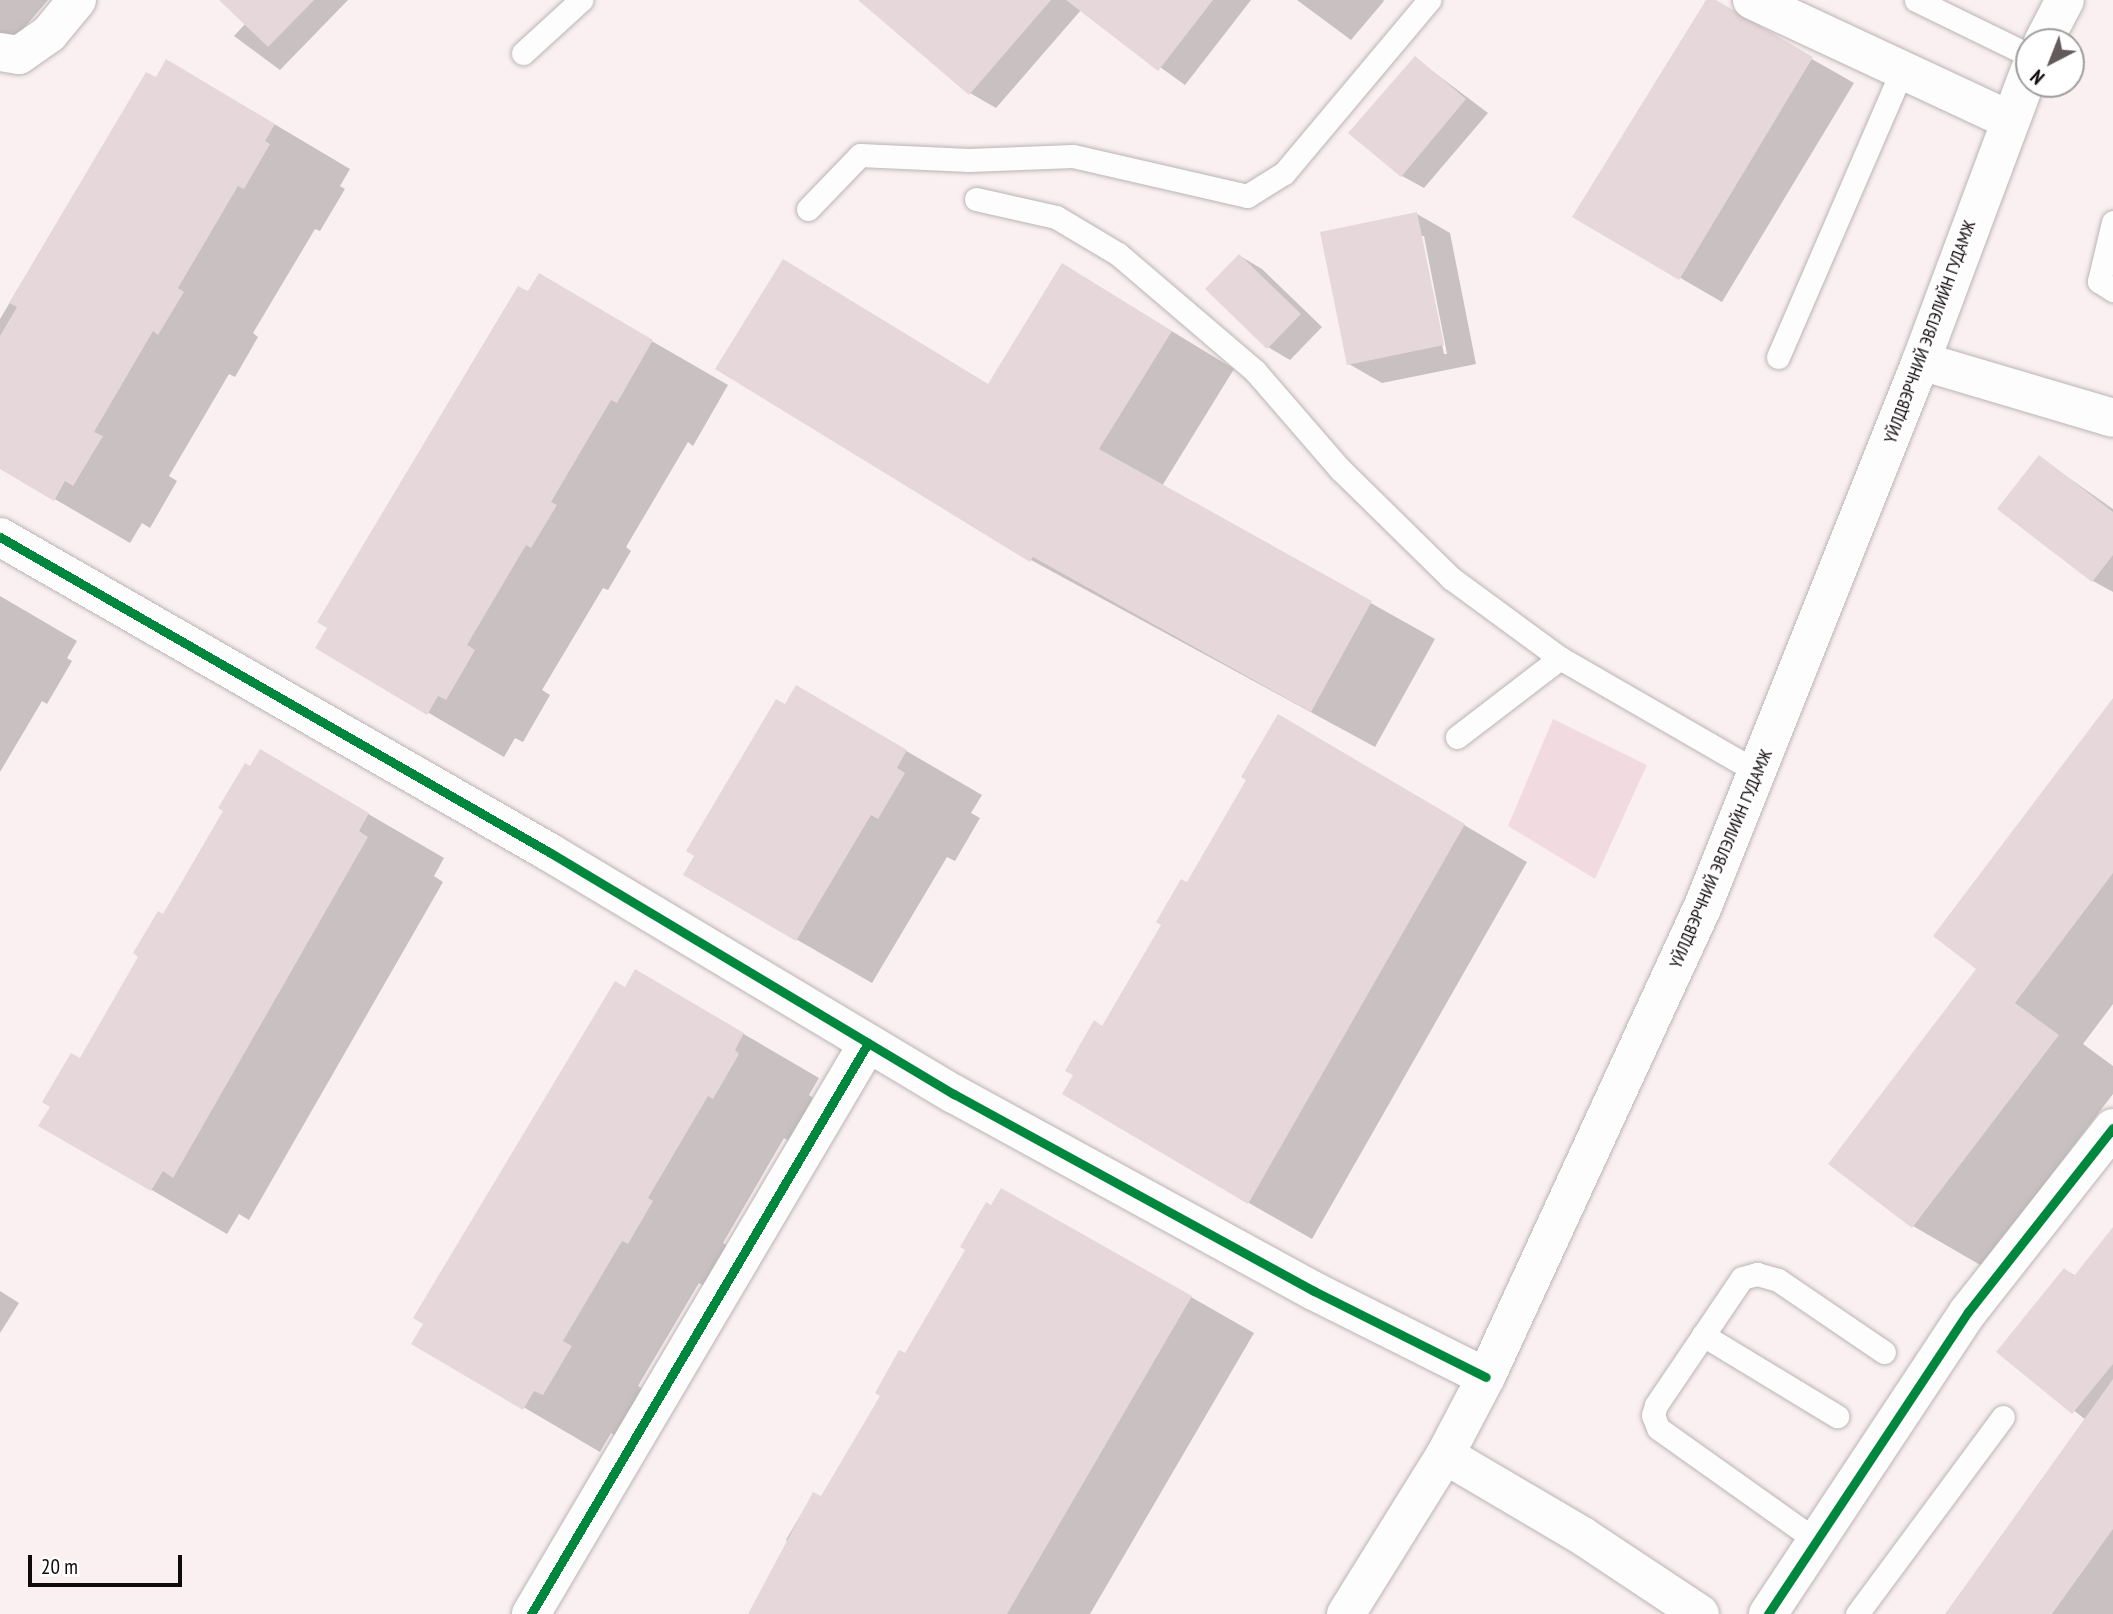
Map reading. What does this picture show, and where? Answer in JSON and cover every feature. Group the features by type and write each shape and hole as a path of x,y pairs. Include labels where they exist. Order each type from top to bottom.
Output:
{"street":[{"path":"0,52 19,55 50,34 77,0"},
{"path":"1752,0 1901,73 2009,120"},
{"path":"2050,28 2065,0"},
{"name":"ҮЙЛДВЭРЧНИЙ ЭВЛЭЛИЙН ГУДАМЖ","path":"1346,1614 1445,1455 1486,1377 1759,774 1921,361 2018,98"},
{"path":"1921,361 2113,418"},
{"path":"0,537 550,852 868,1042 1302,1285 1486,1377"},
{"path":"531,1614 868,1042"},
{"path":"1768,1614 1814,1539 1968,1312 2113,1128"},
{"path":"1445,1455 1584,1537 1700,1614"}],"lane":[{"path":"523,53 581,0"},
{"path":"808,209 860,155 969,160 1073,156 1247,196 1284,173 1429,0"},
{"path":"1916,0 2015,48"},
{"path":"1777,357 1901,73"},
{"path":"976,199 1056,217 1118,254 1255,371 1340,469 1451,578 1560,658 1759,774"},
{"path":"2113,222 2099,281 2113,290"},
{"path":"1457,737 1560,658"},
{"path":"1814,1539 1658,1427 1653,1415 1656,1405 1742,1278 1757,1274 1778,1280 1884,1352"},
{"path":"1703,1335 1838,1416"},
{"path":"1857,1614 2003,1417"}],"shaded area":[{"path":"1553,719 1647,765 1595,879 1508,826"}],"building":[{"path":"219,0 314,0 268,47"},
{"path":"858,0 1051,0 969,95"},
{"path":"1066,0 1213,0 1158,71"},
{"path":"1706,0 1716,0 1813,57 1679,280 1572,217"},
{"path":"1415,56 1466,99 1401,177 1348,133"},
{"path":"166,59 275,124 265,141 270,144 244,189 238,186 178,288 184,292 158,335 153,331 94,432 103,436 73,486 65,481 54,501 0,469 0,336 17,307 9,303 146,72 156,77"},
{"path":"1417,212 1444,345 1347,365 1320,232"},
{"path":"1239,254 1301,314 1267,349 1205,289"},
{"path":"783,259 988,384 1062,263 1172,331 1099,449 1372,601 1311,712 1033,557 1030,562 715,369"},
{"path":"539,273 653,340 617,403 611,400 551,502 557,505 531,548 526,545 467,645 475,650 446,700 438,696 427,715 315,648 327,628 317,622 518,286 528,291"},
{"path":"2039,455 2113,512 2113,555 2092,582 1997,509"},
{"path":"796,685 907,750 897,768 905,773 878,819 871,815 796,941 683,875 694,856 686,851 776,699 785,704"},
{"path":"2113,698 2113,873 2015,1003 2059,1035 1912,1228 1828,1164 1976,969 1933,936"},
{"path":"1278,714 1465,824 1248,1204 1062,1094 1073,1075 1065,1071 1094,1020 1102,1026 1161,925 1156,922 1181,879 1187,882 1246,780 1241,777"},
{"path":"260,749 369,813 359,831 368,837 173,1178 163,1171 151,1191 38,1126 50,1107 42,1102 71,1053 80,1058 138,957 133,953 158,911 163,914 223,811 218,808 245,763 250,766"},
{"path":"635,969 744,1033 735,1050 739,1054 713,1099 708,1096 648,1198 653,1201 628,1244 622,1241 563,1341 572,1346 543,1395 534,1391 523,1410 411,1344 423,1324 413,1318 615,981 625,987"},
{"path":"1001,1188 1192,1296 1007,1614 748,1614 813,1492 821,1496 880,1396 875,1393 899,1350 905,1353 965,1250 960,1247 986,1202 991,1205"},
{"path":"2113,1227 2113,1364 2072,1414 1996,1352 2064,1268 2074,1276"},
{"path":"2113,1379 2113,1529 2052,1614 1945,1614"}],"cycle path":[{"path":"0,537 549,852 954,1094 1314,1291 1486,1377"},
{"path":"531,1614 868,1043"},
{"path":"1768,1614 1968,1312 2113,1128"}]}
